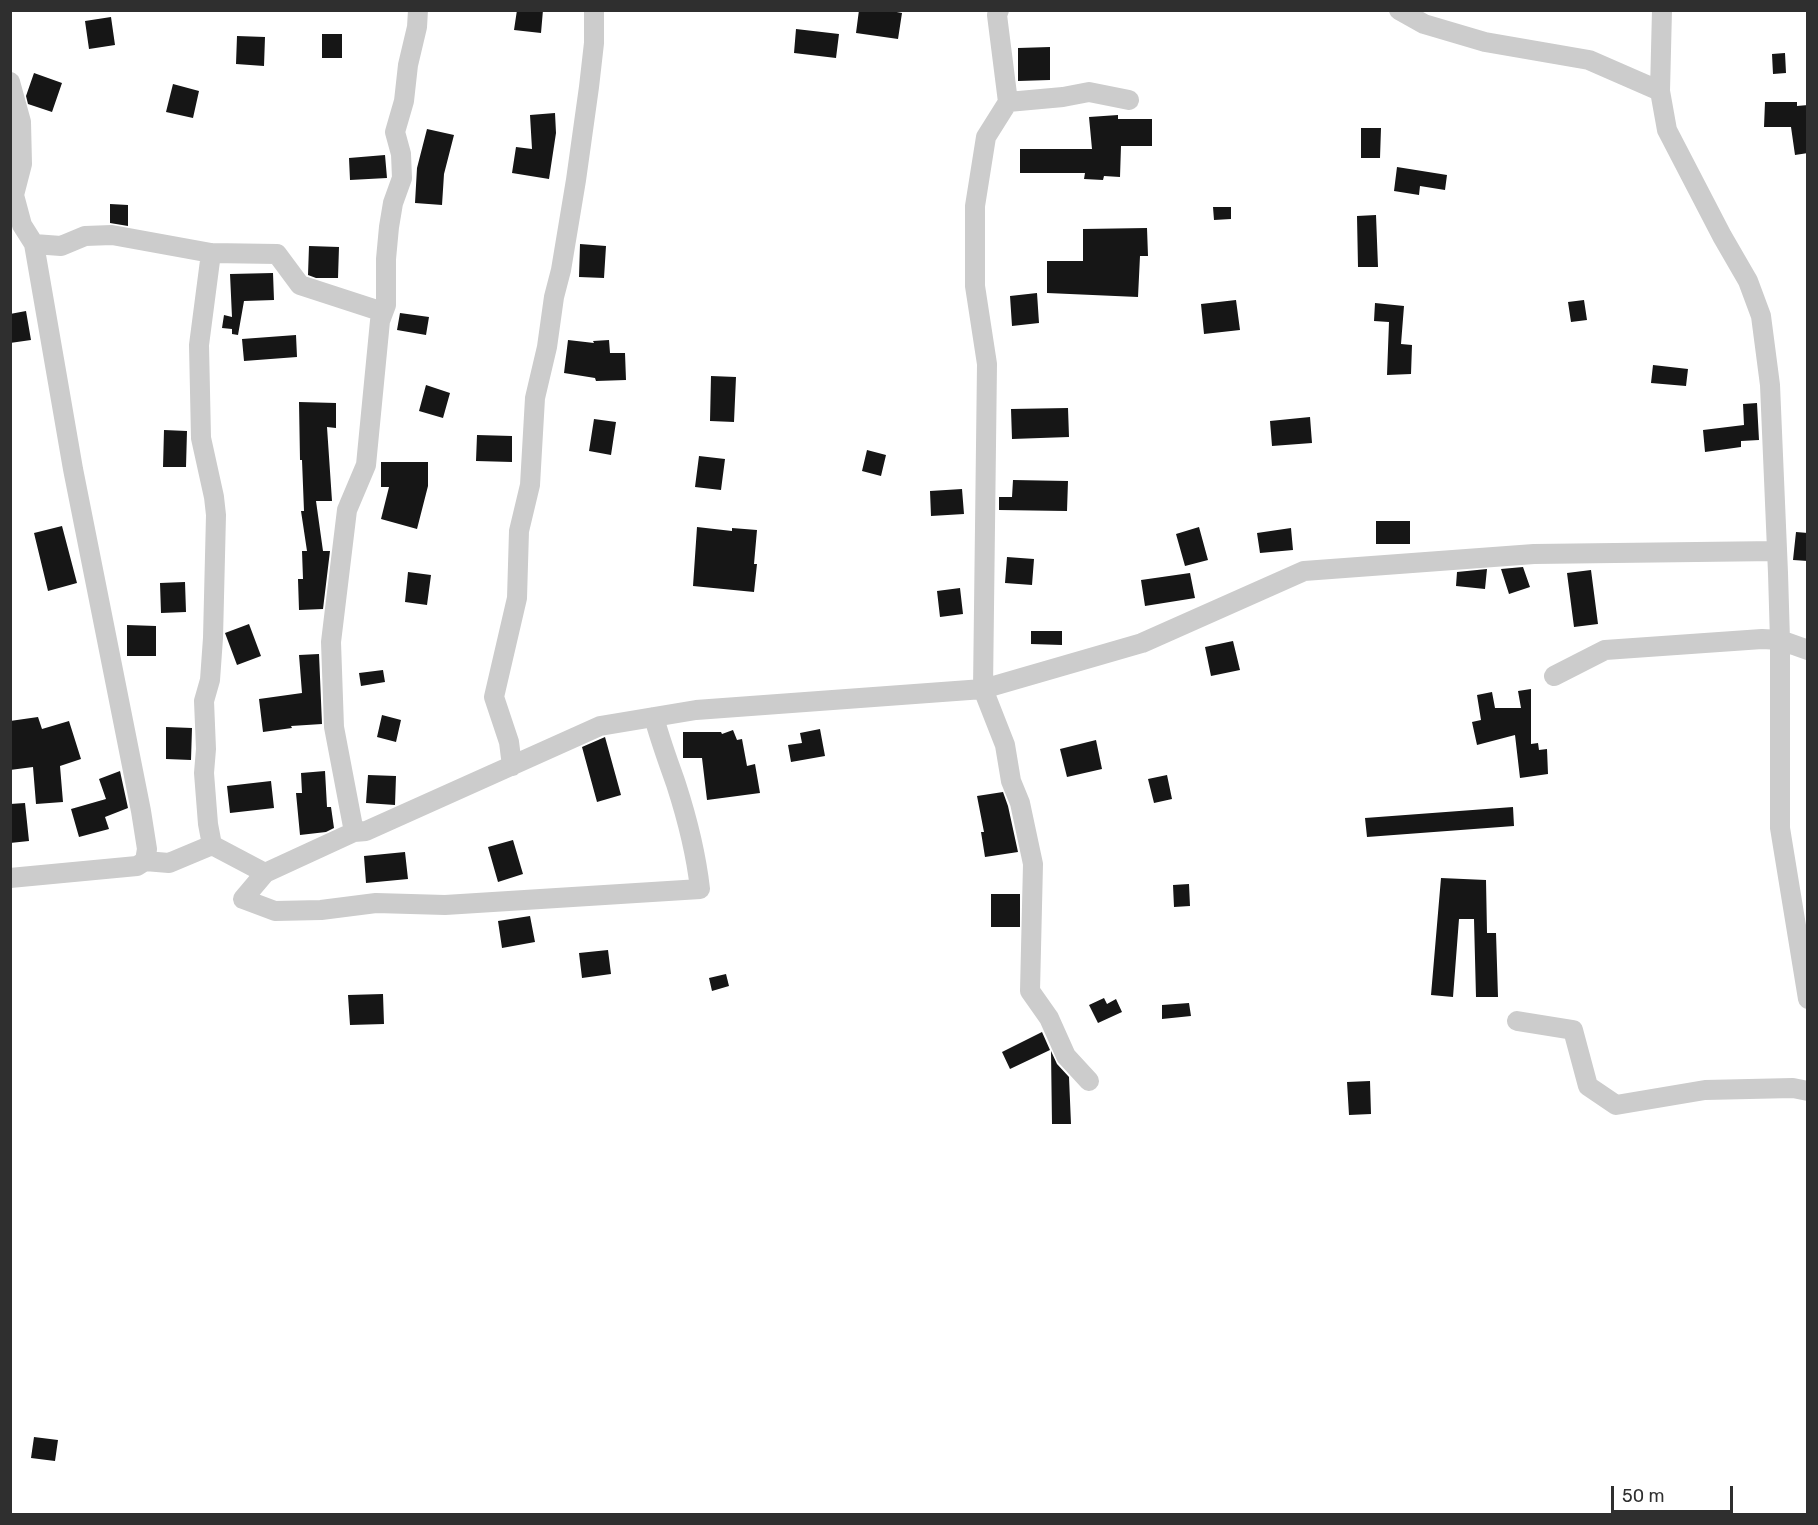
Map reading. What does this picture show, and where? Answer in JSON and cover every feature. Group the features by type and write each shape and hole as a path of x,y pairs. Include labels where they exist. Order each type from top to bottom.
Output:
{"street":[{"path":"354,832 334,727 331,642 347,510 366,465 380,321 386,305 389,227 393,204 402,178 401,154 395,132 404,101 418,10"},
{"path":"512,766 509,742 494,697 517,598 519,531 530,485 535,398 561,270 590,87 594,10"},
{"path":"999,10 997,15 1008,102 986,137 975,206 975,286 987,364 983,689 1005,745 1011,781 1020,803 1033,864 1030,992 1049,1018 1066,1056 1089,1081"},
{"path":"1399,10 1424,24 1485,42 1589,60 1660,91"},
{"path":"1662,10 1660,91 1667,129 1722,236 1749,282 1761,316 1770,385 1777,550 1780,640 1780,828 1808,999"},
{"path":"10,81 21,122 22,164 14,195 22,225 34,244 73,469 141,811 147,849 145,861"},
{"path":"1008,102 1064,97 1089,92 1129,100"},
{"path":"34,244 61,246 85,236 112,235 211,253 277,254 300,285 383,312"},
{"path":"211,253 199,345 201,438 216,515 210,680 204,702 206,749 204,773 212,845"},
{"path":"654,717 690,831 697,861 700,889 446,905 376,903 321,910 275,911 243,899 265,873 354,832 366,831 600,726 654,717 696,710 983,689 1142,643 1304,571 1534,554 1777,550"},
{"path":"1554,676 1605,650 1762,639 1780,640 1808,650"},
{"path":"10,878 137,866 145,861 169,863 212,845"},
{"path":"212,845 265,873"},
{"path":"1516,1021 1573,1030 1588,1086 1616,1105 1705,1090 1793,1088 1808,1091"}],"building":[{"path":"517,10 543,10 541,33 514,30"},
{"path":"859,10 886,10 902,13 898,39 856,33"},
{"path":"111,17 115,45 89,49 85,21"},
{"path":"796,29 839,34 836,58 794,53"},
{"path":"322,34 342,34 342,58 322,58"},
{"path":"237,36 265,37 264,66 236,64"},
{"path":"1050,47 1050,80 1018,81 1018,48"},
{"path":"1785,53 1786,73 1773,74 1772,54"},
{"path":"34,73 62,83 52,112 28,104 26,96"},
{"path":"173,84 199,91 193,118 166,112"},
{"path":"1765,102 1797,102 1797,106 1808,105 1808,153 1795,155 1791,127 1764,127"},
{"path":"555,113 556,133 549,179 512,173 516,147 532,149 530,115"},
{"path":"1118,115 1118,119 1152,119 1152,146 1121,146 1120,177 1104,176 1103,180 1084,179 1085,173 1020,173 1020,149 1092,149 1089,117"},
{"path":"1361,128 1381,128 1380,158 1361,158"},
{"path":"427,129 454,135 444,174 442,205 415,203 417,168"},
{"path":"385,155 387,178 350,180 349,158"},
{"path":"1397,167 1447,175 1445,190 1420,186 1419,195 1394,191"},
{"path":"110,204 128,205 128,226 110,223"},
{"path":"1213,207 1231,207 1231,219 1214,220"},
{"path":"1376,215 1378,267 1358,267 1357,216"},
{"path":"1147,228 1148,256 1140,256 1138,297 1047,293 1047,261 1083,261 1083,229"},
{"path":"580,244 606,246 604,278 579,277"},
{"path":"309,246 339,247 338,278 316,278 308,275"},
{"path":"273,273 274,300 244,301 238,335 232,334 232,329 222,328 224,315 232,317 230,274"},
{"path":"1037,293 1039,323 1012,326 1010,296"},
{"path":"1236,300 1240,330 1204,334 1201,304"},
{"path":"1584,300 1587,320 1571,322 1568,302"},
{"path":"1375,303 1404,306 1401,344 1412,345 1411,374 1387,375 1389,322 1374,321"},
{"path":"26,311 31,340 10,343 10,314"},
{"path":"400,313 429,317 426,335 397,330"},
{"path":"296,335 297,357 244,361 242,339"},
{"path":"568,340 594,343 593,341 609,340 610,353 625,353 626,380 596,381 595,378 564,373"},
{"path":"1653,365 1688,369 1686,386 1651,383"},
{"path":"711,376 736,377 734,422 710,421"},
{"path":"426,385 450,393 443,418 419,411"},
{"path":"299,402 336,403 336,428 327,427 332,501 316,501 323,551 330,551 323,609 299,610 298,579 303,579 302,551 307,551 301,511 304,511"},
{"path":"1757,403 1759,440 1741,441 1741,447 1705,452 1703,430 1744,425 1743,404"},
{"path":"1068,408 1069,437 1012,439 1011,409"},
{"path":"1310,417 1312,443 1272,446 1270,421"},
{"path":"594,419 616,422 611,455 589,451"},
{"path":"164,430 187,431 186,467 163,467"},
{"path":"477,435 512,436 512,462 476,461"},
{"path":"867,450 886,455 881,476 862,471"},
{"path":"699,456 725,459 721,490 695,487"},
{"path":"381,462 428,462 428,486 417,529 381,519 389,487 381,487"},
{"path":"1013,480 1068,481 1067,511 999,510 999,497 1012,497"},
{"path":"962,489 964,514 931,516 930,491"},
{"path":"1376,521 1410,521 1410,544 1376,544"},
{"path":"62,526 77,583 48,591 34,533"},
{"path":"697,527 732,531 732,528 757,530 754,592 693,586"},
{"path":"1199,527 1208,560 1185,566 1176,534"},
{"path":"1291,528 1293,550 1260,553 1257,533"},
{"path":"1796,532 1808,533 1808,561 1793,560"},
{"path":"1007,557 1034,559 1032,585 1005,583"},
{"path":"1523,567 1530,587 1509,594 1501,569"},
{"path":"1487,569 1485,589 1456,586 1457,572"},
{"path":"1591,570 1598,624 1574,627 1567,573"},
{"path":"408,572 431,575 427,605 405,602"},
{"path":"1190,573 1195,598 1145,606 1141,580"},
{"path":"185,582 186,612 161,613 160,583"},
{"path":"960,588 963,614 940,617 937,591"},
{"path":"249,624 261,656 237,665 225,633"},
{"path":"127,625 156,626 156,656 127,656"},
{"path":"1031,631 1062,631 1062,645 1031,644"},
{"path":"1233,641 1240,670 1211,676 1205,647"},
{"path":"319,654 322,724 291,726 292,728 263,732 259,699 302,693 299,655"},
{"path":"383,670 385,682 361,686 359,673"},
{"path":"1531,689 1531,744 1538,743 1539,750 1547,749 1548,774 1520,778 1515,735 1477,745 1472,722 1481,720 1477,695 1492,692 1495,708 1521,708 1518,691"},
{"path":"382,715 401,720 396,742 377,737"},
{"path":"38,717 42,729 69,721 81,759 60,766 63,802 36,804 33,767 10,770 10,721"},
{"path":"166,727 192,728 191,760 166,759"},
{"path":"820,729 825,756 791,762 788,745 802,743 800,733"},
{"path":"733,730 737,740 742,739 747,766 755,764 760,793 707,800 702,758 683,758 683,732 721,732 722,734"},
{"path":"605,737 621,795 597,802 582,747"},
{"path":"1096,740 1102,769 1067,777 1060,749"},
{"path":"120,771 128,808 105,817 109,829 79,837 71,809 106,799 99,779"},
{"path":"325,771 327,807 331,807 334,828 326,832 300,835 296,793 302,793 301,773"},
{"path":"368,775 396,776 395,805 366,803"},
{"path":"1167,775 1172,799 1154,803 1148,779"},
{"path":"271,781 274,808 230,813 227,786"},
{"path":"1003,792 1018,852 985,857 981,832 984,832 977,796"},
{"path":"25,803 29,841 10,843 10,804"},
{"path":"1513,807 1514,826 1367,837 1365,818"},
{"path":"513,840 523,874 498,882 488,847"},
{"path":"405,852 408,879 366,883 364,856"},
{"path":"1441,878 1486,880 1487,933 1496,933 1498,997 1476,997 1474,919 1459,919 1453,997 1431,995"},
{"path":"1189,884 1190,906 1174,907 1173,885"},
{"path":"991,894 1020,894 1020,927 991,927"},
{"path":"530,916 535,942 502,948 498,921"},
{"path":"608,950 611,974 582,978 579,953"},
{"path":"726,974 729,986 712,991 709,978"},
{"path":"383,994 384,1024 350,1025 348,995"},
{"path":"1104,998 1107,1004 1116,999 1122,1012 1098,1023 1089,1005"},
{"path":"1189,1003 1191,1016 1162,1019 1162,1005"},
{"path":"1042,1032 1050,1050 1010,1069 1002,1052"},
{"path":"1051,1051 1057,1064 1069,1077 1071,1124 1052,1124"},
{"path":"1370,1081 1371,1114 1349,1115 1347,1082"},
{"path":"34,1437 58,1440 55,1461 31,1458"}]}
